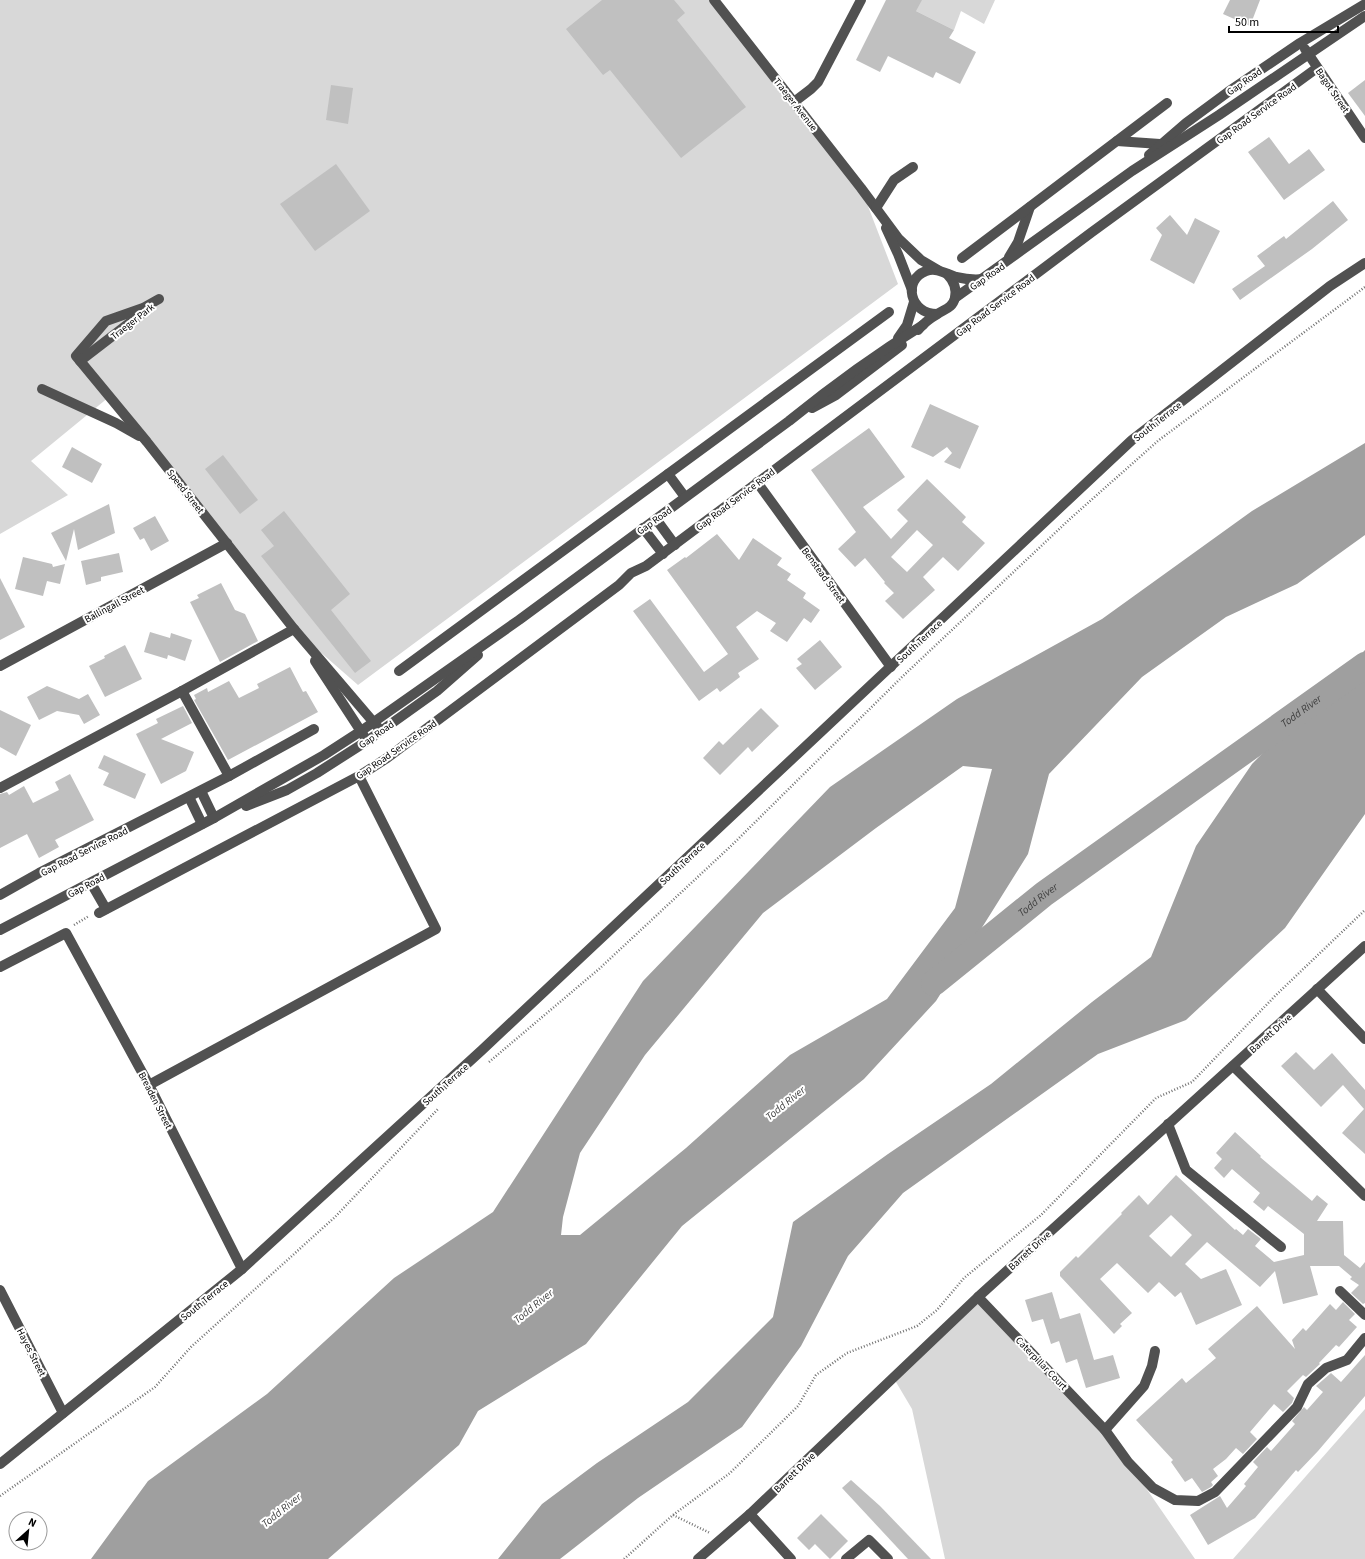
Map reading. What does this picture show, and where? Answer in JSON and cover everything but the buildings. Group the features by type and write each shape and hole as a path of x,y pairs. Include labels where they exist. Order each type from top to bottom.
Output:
{"street":[{"name":"Traeger Avenue","path":"714,0 898,238 910,251 921,260 943,272 968,279 983,279"},
{"path":"794,102 818,82 861,0"},
{"name":"Gap Road","path":"1132,171 1160,144 1228,92 1300,43 1363,11"},
{"name":"Gap Road","path":"0,930 214,818 324,755 361,731 373,721 519,620 686,497 831,387 894,342 950,307 955,298 1132,171 1308,54 1363,11"},
{"name":"Bagot Street","path":"1300,43 1365,138"},
{"name":"Gap Road Service Road","path":"103,911 359,776 387,758 606,595 619,585 626,577 646,566 663,554 1092,232 1317,68"},
{"path":"962,258 1167,103"},
{"path":"1117,141 1160,144"},
{"path":"876,208 894,180 912,167"},
{"path":"1006,262 1018,242 1030,207"},
{"name":"Traeger Avenue","path":"876,208 898,254 912,290 914,302 907,325 894,342"},
{"name":"South Terrace","path":"0,1464 242,1269 482,1050 891,668 1132,440 1330,286 1365,263"},
{"path":"912,290 914,283 921,274 933,270 943,272 956,286 955,298"},
{"name":"Traeger Park","path":"159,300 78,359 106,322 143,308 159,300"},
{"path":"914,302 924,312 938,314"},
{"path":"399,671 889,312"},
{"name":"Gap Road","path":"789,420 836,395 900,346 923,325"},
{"name":"Speed Street","path":"78,359 147,442 294,629 381,731"},
{"path":"42,389 116,423 147,442"},
{"path":"668,474 686,497"},
{"name":"Benstead Street","path":"757,482 891,668"},
{"path":"656,519 675,545"},
{"path":"643,528 663,554"},
{"name":"Ballingall Street","path":"0,666 227,543"},
{"name":"Gap Road","path":"214,818 286,790 317,773 367,741 437,690 519,620"},
{"path":"0,788 182,691 294,629"},
{"name":"Speed Street","path":"294,629 367,741"},
{"path":"182,691 229,776"},
{"name":"Gap Road Service Road","path":"0,894 201,791 314,729"},
{"path":"149,1085 436,929 359,776"},
{"path":"201,791 214,818"},
{"path":"189,797 202,824"},
{"path":"91,882 103,911"},
{"path":"1,965 66,933"},
{"name":"Breaden Street","path":"66,933 149,1085 242,1269"},
{"name":"Barrett Drive","path":"698,1559 750,1514 978,1297 1365,946"},
{"path":"1317,989 1365,1039"},
{"path":"1234,1066 1365,1196"},
{"path":"1168,1124 1186,1170 1281,1247"},
{"name":"Hayes Street","path":"0,1290 63,1413"},
{"path":"1340,1291 1365,1315"},
{"name":"Caterpillar Court","path":"978,1297 1106,1430 1128,1462 1153,1488 1175,1500 1198,1500 1216,1492 1297,1407 1308,1384 1326,1368 1347,1360 1365,1338"},
{"path":"1106,1430 1144,1386 1152,1366 1155,1351"},
{"path":"750,1514 791,1559"},
{"path":"846,1559 869,1540 888,1559"}],"path":[{"path":"483,1067 599,969 732,845 903,676 1072,517 1160,440 1365,287"},
{"path":"624,1559 672,1515 730,1473 798,1406 816,1375 847,1353 917,1326 937,1310 964,1278 1041,1215 1156,1098 1192,1082 1276,995 1365,910"},
{"path":"66,933 64,930 97,911 103,911"},
{"path":"0,1496 155,1387 191,1347 335,1216 443,1104"},
{"path":"672,1515 708,1531 720,1540"}],"shaded area":[{"path":"0,0 714,0 861,188 898,284 358,685 294,629 109,397 31,461 68,495 0,534"},
{"path":"901,0 995,0 984,24 961,11 954,30 900,3"},
{"path":"978,1297 1128,1462 1195,1559 945,1559 912,1409 893,1377"},
{"path":"1365,1409 1365,1559 1233,1559"}],"water":[{"path":"1365,443 1365,535 1297,584 1226,617 1142,677 1049,774 1028,854 936,1001 864,1079 682,1226 586,1344 478,1411 459,1445 328,1559 91,1559 148,1481 267,1394 394,1278 493,1212 643,981 830,787 957,699 1102,619 1252,511","holes":["963,766 992,769 955,908 887,999 790,1055 686,1148 580,1235 561,1235 563,1217 580,1153 645,1055 763,913 876,828"]},
{"path":"1365,650 1365,814 1285,928 1186,1020 1098,1054 903,1193 848,1256 801,1346 742,1427 638,1498 560,1559 498,1559 542,1504 597,1463 688,1402 773,1317 793,1222 888,1154 991,1084 1092,1002 1151,957 1196,846 1252,764"}],"waterway":[{"name":"Todd River","path":"934,983 1044,894 1365,665"}]}
